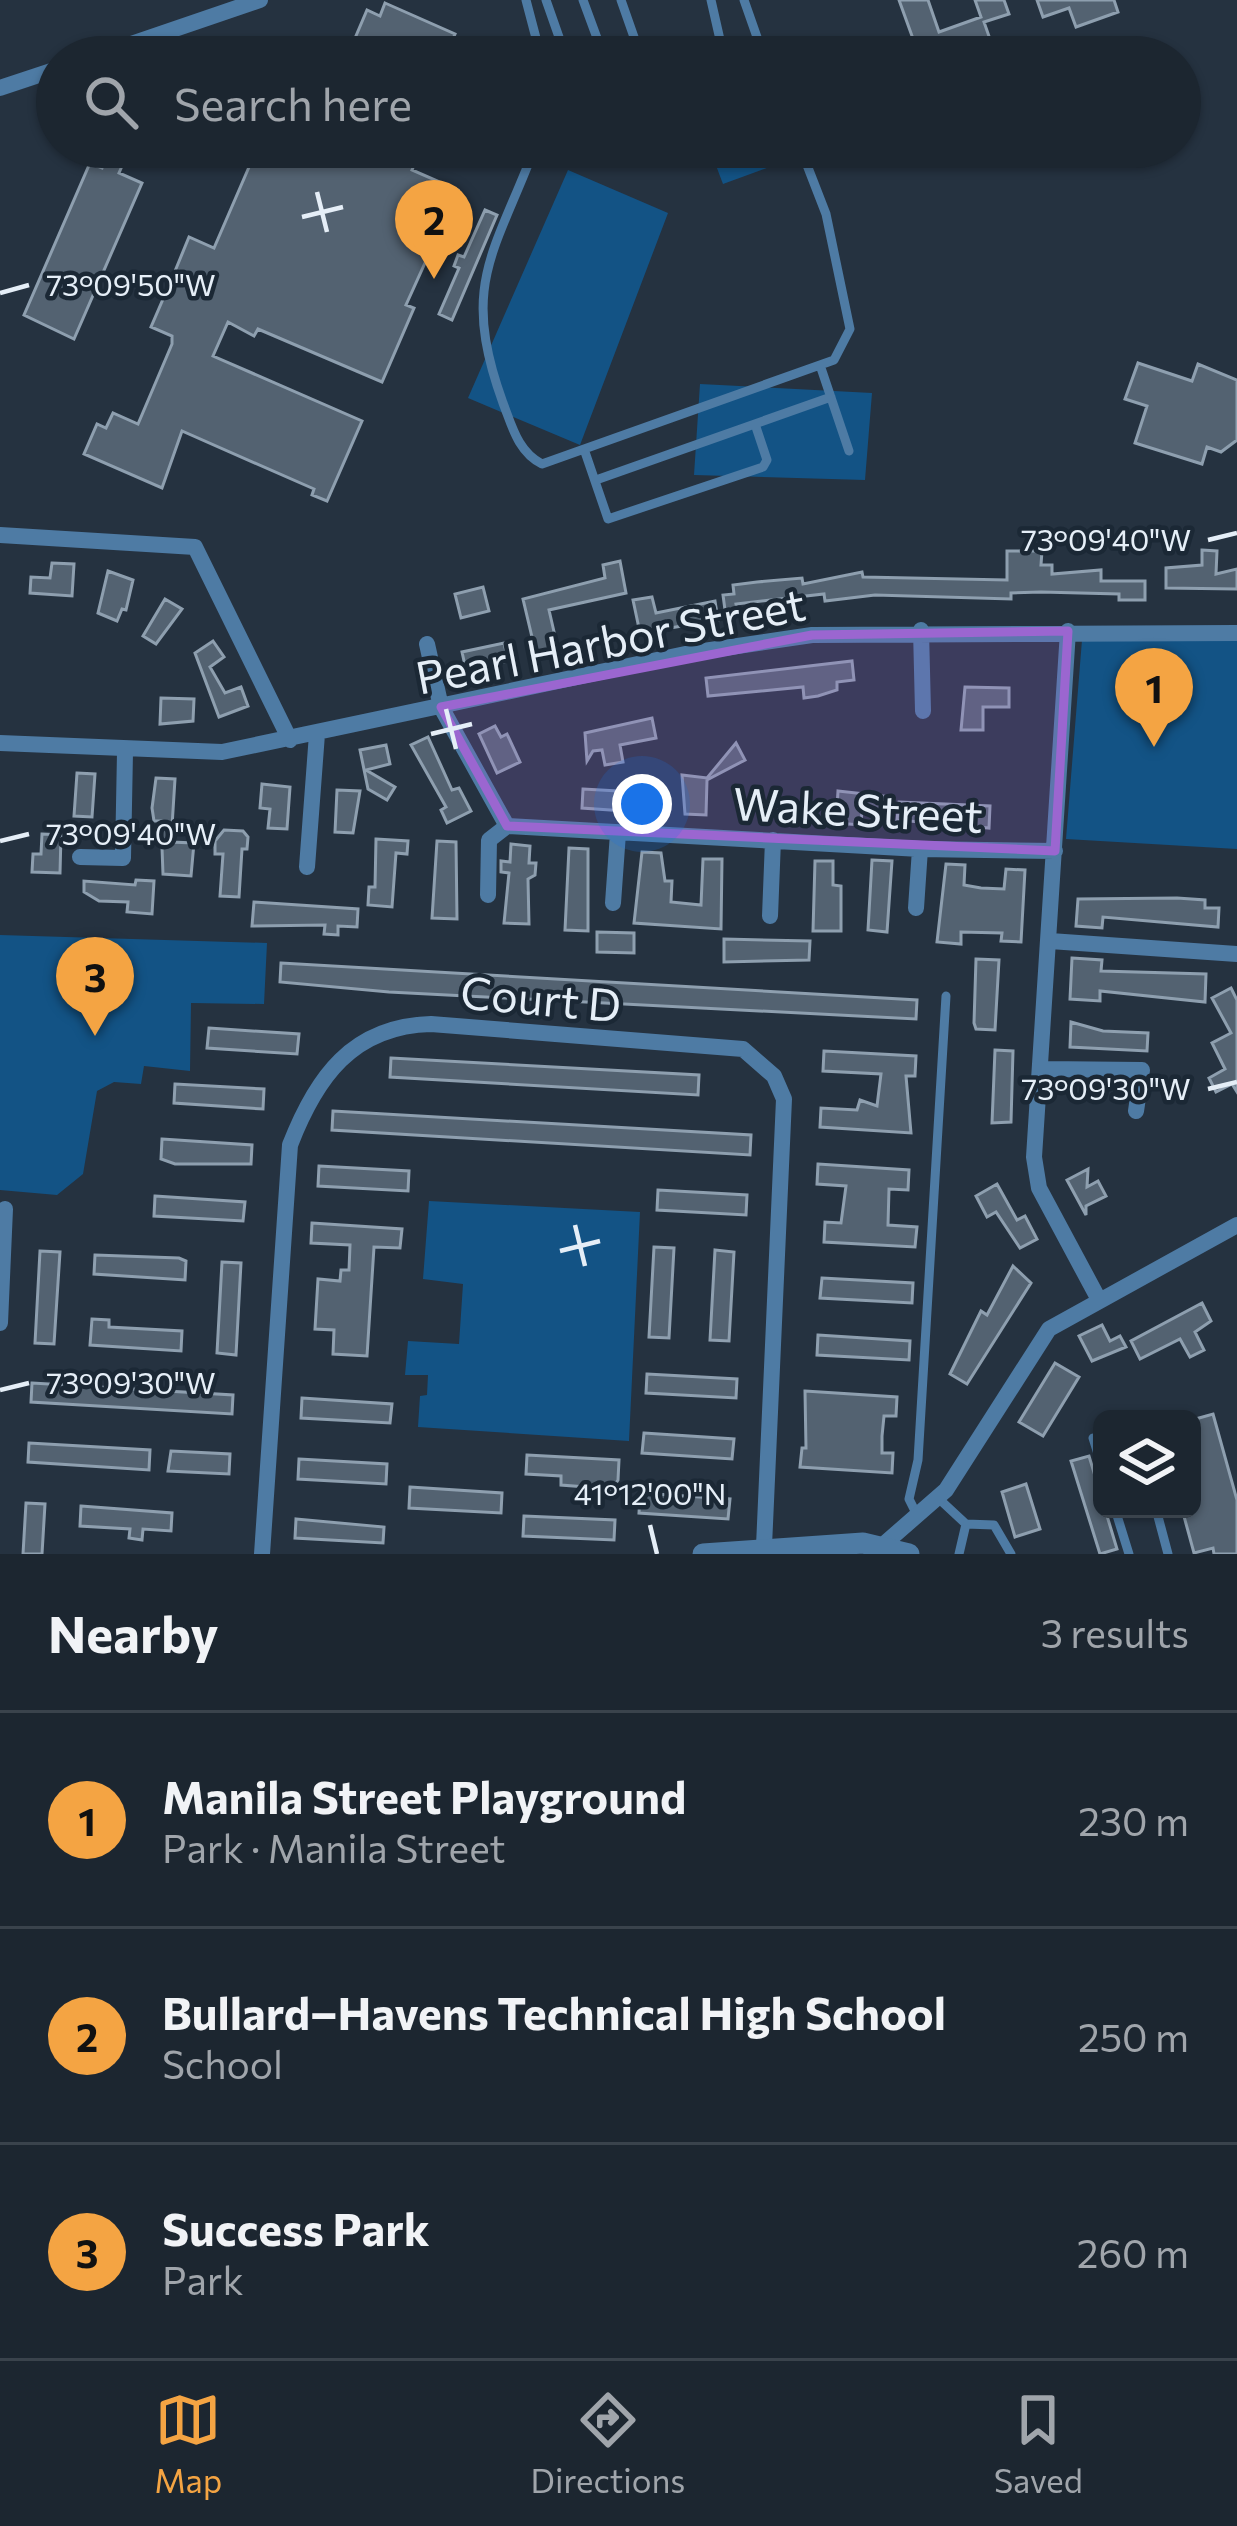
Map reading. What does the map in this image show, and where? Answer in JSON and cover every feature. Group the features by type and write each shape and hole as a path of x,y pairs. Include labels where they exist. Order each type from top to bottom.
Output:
{"street":[{"path":"155,36 260,0"},
{"path":"0,88 36,76"},
{"path":"0,535 196,547 290,740"},
{"path":"921,630 923,711"},
{"name":"Pearl Harbor Street","path":"0,743 125,752 223,752 690,653 812,634 921,630 1237,633"},
{"path":"1069,631 1034,1157 1039,1188 1098,1298"},
{"path":"427,644 441,706 507,826 489,840 488,895"},
{"path":"307,867 316,734"},
{"path":"80,857 123,858 125,752"},
{"name":"Wake Street","path":"507,826 920,849 1055,851"},
{"path":"613,903 618,833"},
{"path":"770,916 773,840"},
{"path":"916,908 920,849"},
{"path":"1050,941 1237,954"},
{"name":"Court D","path":"262,1554 290,1145 308,1100 334,1062 380,1032 430,1024 743,1049 774,1076 784,1099 764,1546"},
{"path":"1043,1069 1142,1070 1136,1111"},
{"path":"0,1323 5,1209"},
{"path":"883,1545 938,1498 965,1466 1049,1329 1237,1225"},
{"path":"703,1554 764,1546 883,1545 909,1554"}],"lane":[{"path":"526,0 535,36"},
{"path":"546,0 559,36"},
{"path":"584,0 597,36"},
{"path":"621,0 634,36"},
{"path":"711,0 719,36"},
{"path":"744,0 757,36"},
{"path":"526,168 495,236 482,286 484,349 519,444 542,464 834,360 850,329 826,214 808,168"},
{"path":"820,365 849,451"},
{"path":"596,480 831,397"},
{"path":"584,449 608,519 763,467 767,460 755,424"},
{"path":"917,1515 909,1498 918,1460 946,997"},
{"path":"938,1498 966,1524 994,1525 1011,1554"},
{"path":"1118,1518 1129,1554"},
{"path":"1158,1518 1168,1554"},
{"path":"958,1554 966,1524"}],"highlighted area":[{"path":"1068,631 1055,851 507,826 441,707 812,635"}],"shaded area":[{"path":"717,168 767,168 723,184"},
{"path":"568,170 668,213 580,445 468,398"},
{"path":"700,384 872,393 865,480 694,475"},
{"path":"1237,639 1237,849 1066,839 1082,640"},
{"path":"0,935 267,943 264,1004 191,1003 190,1071 144,1066 141,1084 114,1082 97,1091 83,1174 57,1195 0,1190"},
{"path":"429,1201 640,1212 629,1441 418,1427 420,1396 427,1395 428,1375 405,1375 408,1341 459,1344 463,1284 423,1279"}],"building":[{"path":"899,0 928,0 939,32 981,17 975,0 1004,0 1009,14 984,22 989,36 912,36"},
{"path":"1037,0 1114,0 1118,12 1076,27 1069,8 1043,17"},
{"path":"385,3 455,34 356,36 367,10 380,16"},
{"path":"88,168 121,168 119,173 142,183 74,339 24,315"},
{"path":"249,168 413,168 458,190 406,305 414,308 382,382 258,329 254,336 228,322 213,356 362,421 327,501 312,495 314,489 182,431 162,488 84,454 97,424 106,428 113,413 138,424 172,344 172,336 151,327 189,237 214,248"},
{"path":"485,210 497,215 452,320 439,314 459,268 454,266 458,255 464,257"},
{"path":"1138,363 1192,381 1198,364 1237,380 1237,440 1221,452 1207,447 1202,464 1135,443 1147,406 1125,399"},
{"path":"1202,550 1217,551 1216,574 1237,569 1237,589 1166,588 1166,568 1202,565"},
{"path":"1007,551 1042,551 1041,565 1052,565 1052,574 1101,570 1101,581 1145,581 1145,600 1119,600 1119,594 1041,592 1011,593 1011,599 875,595 825,601 824,594 736,604 737,609 725,610 723,595 734,594 733,585 757,582 802,578 803,584 862,572 863,577 1007,580"},
{"path":"620,561 626,593 549,610 558,649 536,654 523,599 605,578 603,565"},
{"path":"52,563 74,564 72,596 30,593 31,577 50,578"},
{"path":"108,571 133,580 126,610 122,609 117,621 98,613"},
{"path":"483,587 489,611 461,618 455,594"},
{"path":"652,597 656,613 715,601 718,620 640,633 633,600"},
{"path":"165,599 182,609 156,644 143,636"},
{"path":"213,641 224,657 210,667 225,693 241,687 248,706 219,717 195,653"},
{"path":"504,643 508,661 466,670 462,652"},
{"path":"852,661 854,680 837,682 837,690 818,696 804,698 803,687 708,696 706,678"},
{"path":"965,687 1009,688 1009,707 983,707 983,730 961,730"},
{"path":"161,698 194,699 193,721 160,724"},
{"path":"652,718 656,738 620,745 623,762 605,765 602,750 593,751 587,761 585,733"},
{"path":"495,726 501,737 507,734 520,762 497,773 479,734"},
{"path":"428,737 452,790 459,788 471,811 447,823 441,810 446,807 411,745"},
{"path":"736,743 745,760 707,780 706,815 685,814 682,775 707,778"},
{"path":"386,745 390,764 366,770 395,787 387,800 368,789 360,750"},
{"path":"77,773 95,774 92,817 74,816"},
{"path":"156,778 175,779 171,842 194,843 191,876 163,874 161,821 154,821 152,808"},
{"path":"262,784 290,787 287,829 268,828 270,809 260,808"},
{"path":"583,789 653,793 653,813 582,808"},
{"path":"337,790 360,791 353,833 335,832"},
{"path":"838,791 884,796 885,810 862,810 861,825 836,823"},
{"path":"899,802 990,806 989,828 897,820"},
{"path":"224,830 243,831 248,837 247,849 242,849 239,897 220,896 223,854 215,854 215,841"},
{"path":"42,834 61,835 60,873 32,872 33,854 41,854"},
{"path":"376,839 408,841 407,854 396,853 392,907 368,905 369,887 375,887"},
{"path":"437,841 456,842 457,919 432,918"},
{"path":"511,844 530,846 529,863 536,863 535,875 528,879 529,924 504,923 509,873 501,872 501,861 510,862"},
{"path":"569,848 588,849 588,931 565,930"},
{"path":"642,852 661,853 665,881 672,881 671,902 701,905 703,859 722,859 721,929 634,923"},
{"path":"872,860 892,861 887,932 868,930"},
{"path":"815,861 833,861 833,885 841,886 841,931 813,931"},
{"path":"946,864 965,865 964,885 981,888 1004,889 1006,869 1025,870 1021,942 1001,941 1002,933 961,932 961,944 937,942"},
{"path":"136,880 154,881 152,914 127,912 128,902 99,901 84,892 84,881 135,885"},
{"path":"1078,899 1205,900 1205,908 1219,908 1218,927 1103,917 1102,928 1076,926"},
{"path":"254,902 358,909 357,927 338,926 338,935 324,934 325,925 252,926"},
{"path":"597,932 634,933 634,953 597,952"},
{"path":"724,939 810,941 809,960 724,962"},
{"path":"1072,958 1102,960 1101,971 1206,974 1205,1002 1100,991 1100,1001 1070,999"},
{"path":"976,959 999,960 995,1030 976,1029 974,1023"},
{"path":"281,963 917,1000 916,1019 389,992 280,982"},
{"path":"1231,988 1237,1000 1237,1092 1232,1084 1216,1092 1209,1078 1225,1069 1212,1043 1231,1033 1212,998"},
{"path":"1071,1022 1103,1031 1148,1033 1147,1051 1070,1047"},
{"path":"209,1028 299,1034 297,1054 207,1048"},
{"path":"995,1050 1013,1051 1011,1122 992,1123"},
{"path":"824,1051 916,1056 915,1076 906,1076 911,1133 820,1127 821,1108 857,1110 860,1100 877,1106 881,1074 823,1071"},
{"path":"391,1058 699,1075 698,1095 390,1077"},
{"path":"175,1084 264,1089 263,1109 174,1103"},
{"path":"333,1111 751,1135 750,1155 332,1130"},
{"path":"162,1139 252,1145 251,1164 175,1164 161,1159"},
{"path":"818,1164 909,1170 908,1190 889,1189 888,1225 917,1227 915,1247 824,1242 825,1222 841,1223 846,1186 817,1184"},
{"path":"319,1166 409,1171 408,1191 318,1186"},
{"path":"1088,1169 1087,1187 1098,1181 1106,1196 1086,1206 1086,1215 1067,1180"},
{"path":"997,1184 1017,1220 1025,1216 1037,1239 1020,1248 996,1212 987,1217 976,1196"},
{"path":"658,1190 747,1195 746,1215 657,1210"},
{"path":"155,1196 245,1202 243,1221 154,1216"},
{"path":"312,1223 402,1229 400,1248 374,1247 367,1356 333,1354 334,1330 315,1329 318,1279 340,1281 341,1270 349,1270 350,1245 311,1243"},
{"path":"654,1247 674,1248 669,1338 649,1337"},
{"path":"715,1250 734,1252 729,1341 710,1340"},
{"path":"40,1251 60,1252 54,1344 35,1343"},
{"path":"95,1255 179,1258 186,1261 185,1280 94,1274"},
{"path":"222,1262 241,1263 236,1355 217,1353"},
{"path":"1013,1266 1031,1283 967,1384 950,1374 981,1311 987,1315"},
{"path":"822,1278 913,1283 912,1303 820,1298"},
{"path":"1202,1303 1211,1321 1195,1332 1204,1350 1190,1357 1180,1339 1140,1359 1131,1341"},
{"path":"92,1319 109,1320 109,1327 182,1331 181,1351 90,1345"},
{"path":"1102,1325 1110,1341 1120,1336 1126,1347 1092,1361 1079,1336"},
{"path":"818,1335 910,1341 909,1360 817,1355"},
{"path":"1055,1363 1079,1377 1043,1436 1019,1422"},
{"path":"647,1374 737,1379 736,1398 646,1393"},
{"path":"32,1383 233,1395 232,1414 31,1402"},
{"path":"805,1391 897,1397 896,1416 884,1416 882,1436 882,1453 893,1453 892,1473 800,1467 802,1448 806,1448"},
{"path":"302,1398 392,1404 390,1423 301,1418"},
{"path":"1213,1414 1237,1500 1237,1554 1214,1554 1213,1548 1194,1553 1184,1518 1201,1518 1201,1417"},
{"path":"644,1433 734,1439 732,1459 642,1453"},
{"path":"29,1443 150,1450 149,1470 28,1462"},
{"path":"171,1451 230,1454 229,1474 168,1471"},
{"path":"527,1455 619,1460 618,1480 612,1489 561,1485 561,1476 526,1474"},
{"path":"1089,1456 1093,1518 1108,1518 1117,1549 1100,1554 1071,1461"},
{"path":"299,1459 387,1464 386,1484 298,1479"},
{"path":"1026,1484 1040,1529 1015,1537 1002,1492"},
{"path":"410,1487 502,1493 501,1513 409,1508"},
{"path":"640,1493 730,1499 728,1519 639,1513"},
{"path":"26,1503 45,1504 42,1554 23,1554"},
{"path":"81,1506 172,1513 171,1531 143,1529 142,1540 129,1538 130,1529 80,1526"},
{"path":"524,1516 615,1520 614,1540 523,1536"},
{"path":"296,1519 384,1527 383,1543 295,1538"}],"place":[{"name":"Bullard–Havens Technical High School","path":"434,279"},
{"name":"Manila Street Playground","path":"1154,747"},
{"name":"Success Park","path":"95,1036"}]}
